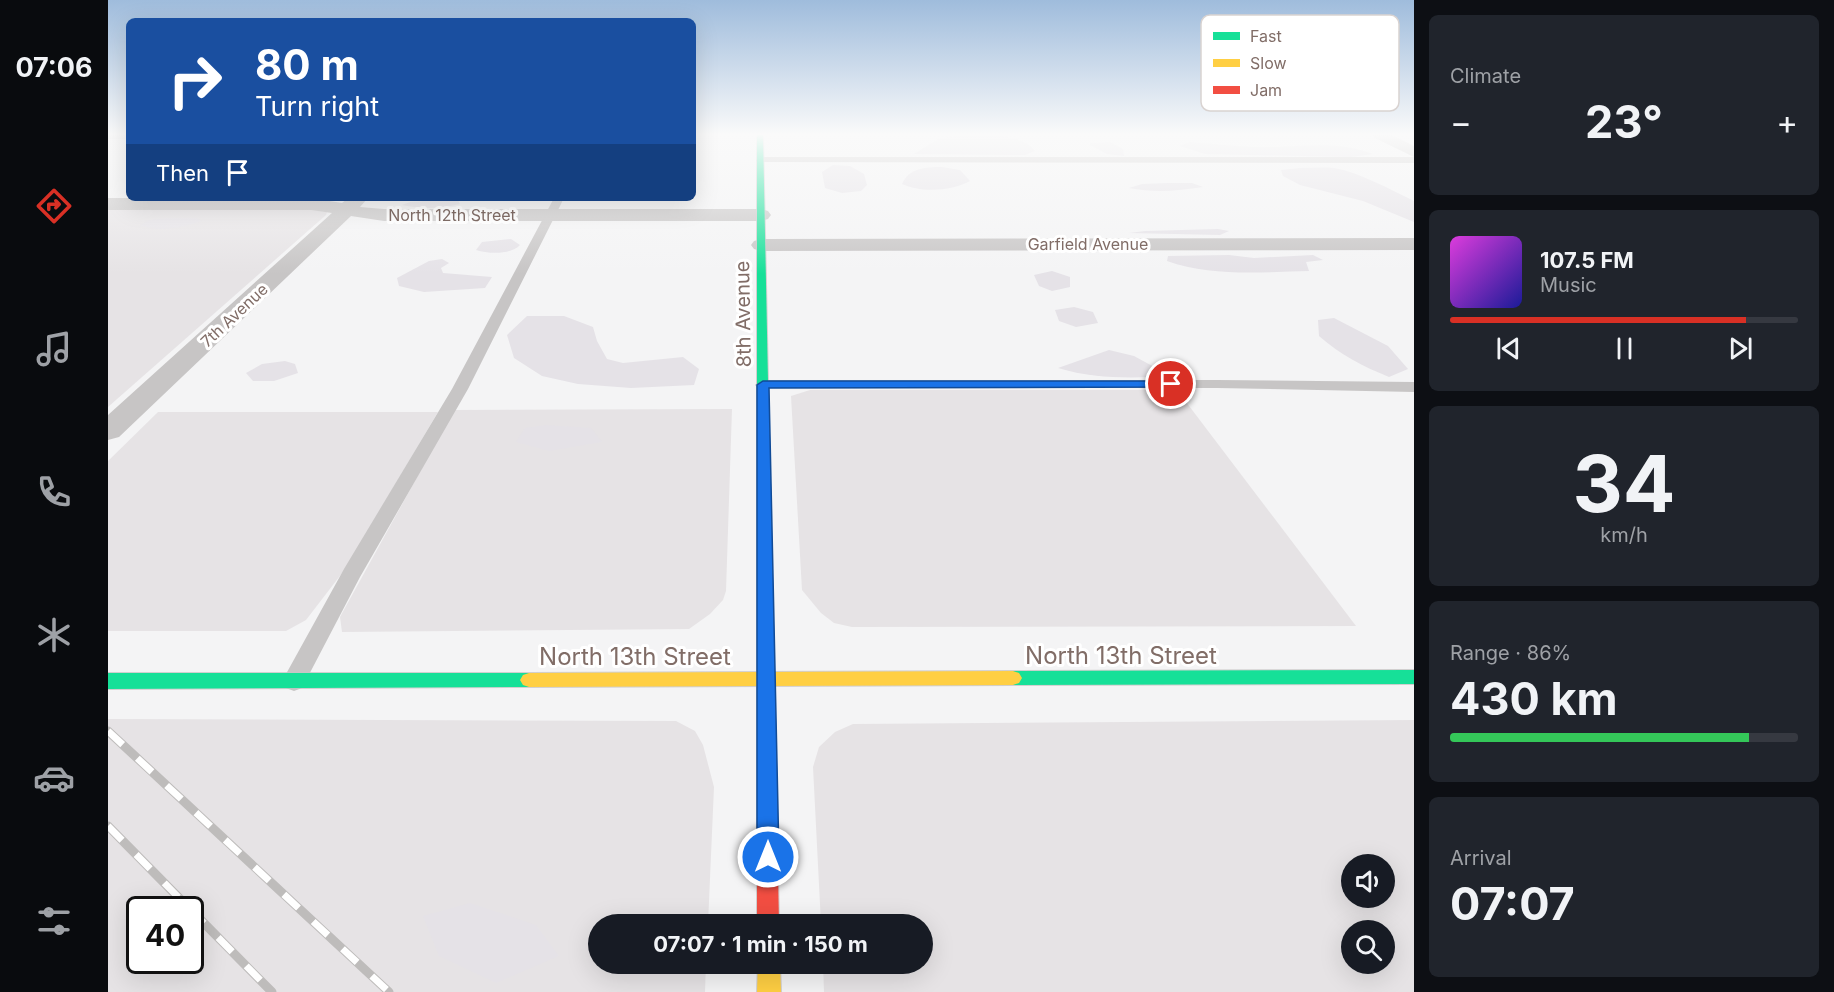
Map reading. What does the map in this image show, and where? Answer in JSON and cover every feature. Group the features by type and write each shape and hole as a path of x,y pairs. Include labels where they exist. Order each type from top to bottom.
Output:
{"street":[{"name":"8th Avenue","path":"760,181 768,914"},
{"name":"North 12th Street","path":"108,204 311,204 333,206 353,204 361,214 384,215 761,216"},
{"name":"7th Avenue","path":"108,431 353,204"},
{"name":"Garfield Avenue","path":"761,245 1414,244"},
{"name":"North 13th Street","path":"108,681 1414,677"},
{"path":"769,974 769,992"}],"lane":[{"path":"294,681 351,574 460,389 557,201"},
{"path":"763,385 1216,384 1414,387"}],"shaded area":[{"path":"824,181 866,181 867,185 861,191 842,193 825,188"},
{"path":"904,181 969,181 936,190 918,189 902,184"},
{"path":"1293,181 1371,181 1414,201 1414,222 1363,201"},
{"path":"1192,183 1203,187 1166,191 1129,188 1142,184"},
{"path":"458,201 460,204 431,208 402,205 410,202"},
{"path":"309,209 327,212 108,407 108,210"},
{"path":"196,218 202,221 163,229 140,225 150,220"},
{"path":"1218,229 1229,231 1220,235 1129,233 1145,231"},
{"path":"511,239 520,245 511,251 493,253 476,250 482,242"},
{"path":"1229,255 1254,258 1313,255 1323,260 1306,262 1309,271 1255,272 1202,269 1167,261 1168,256"},
{"path":"442,259 449,263 441,268 443,273 492,277 485,288 424,292 399,286 397,278 429,261"},
{"path":"1052,271 1070,277 1070,287 1052,291 1039,286 1034,275"},
{"path":"1074,307 1093,312 1098,323 1076,327 1059,321 1055,310"},
{"path":"527,316 564,316 593,327 597,341 607,359 623,363 683,357 699,369 694,385 631,388 578,384 542,376 514,358 507,335"},
{"path":"1334,318 1388,346 1408,369 1389,377 1335,349 1319,336 1318,320"},
{"path":"1109,350 1134,356 1156,368 1155,377 1106,377 1058,368"},
{"path":"285,361 295,364 298,373 274,381 253,381 246,373 262,364"},
{"path":"810,390 1177,390 1356,626 852,627 834,623 821,613 802,590 791,396"},
{"path":"732,409 726,591 723,600 710,614 689,629 342,632 340,617 454,410"},
{"path":"158,412 438,412 346,568 306,620 286,631 108,631 108,461"},
{"path":"545,425 591,428 602,442 549,451 516,442 525,428"},
{"path":"108,719 676,721 695,731 703,745 714,787 708,914 588,914 588,974 706,974 705,992 108,992"},
{"path":"1414,720 1414,992 824,992 823,974 933,974 933,914 820,914 813,767 819,747 835,732 853,724"},
{"path":"470,903 536,925 559,956 496,983 439,956 423,916"}],"railway":[{"path":"108,731 389,992"},
{"path":"108,826 272,992"}],"traffic: fast":[{"path":"760,181 764,531"},
{"path":"1013,678 1414,677"},
{"path":"108,681 529,680"}],"traffic: slow":[{"path":"529,680 1013,678"},
{"path":"769,974 769,992"}],"traffic: jam":[{"path":"764,531 768,914"}],"route":[{"path":"768,857 763,385 1171,384"}]}
